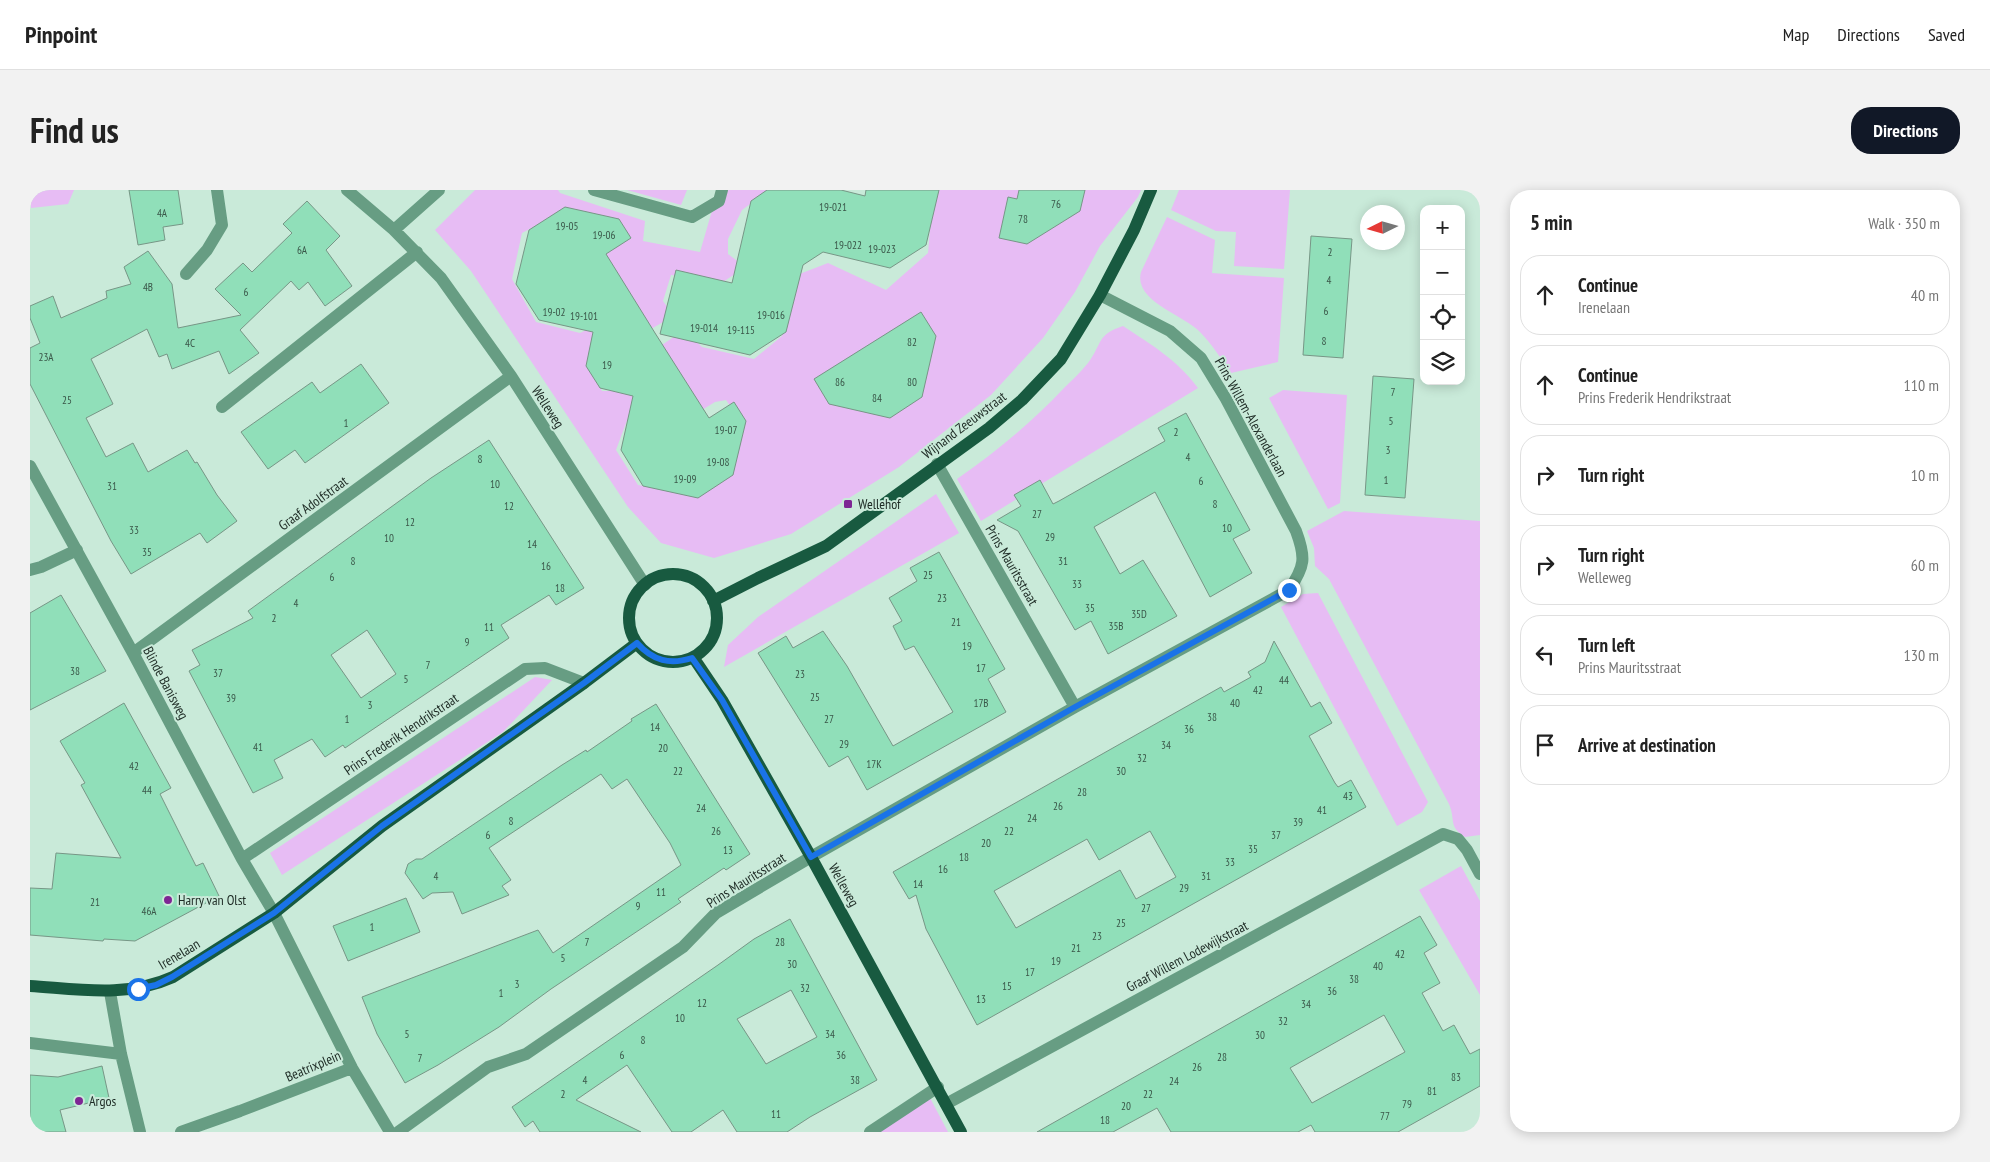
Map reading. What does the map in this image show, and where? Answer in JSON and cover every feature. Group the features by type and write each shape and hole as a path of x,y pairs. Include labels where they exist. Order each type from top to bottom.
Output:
{"main road":[{"name":"Wijnand Zeeuwstraat","path":"713,601 826,546 989,428 1022,400 1061,359 1100,295 1134,230 1151,190"},
{"path":"669,574 696,580 706,589 713,601 717,623 714,634 702,652 692,658 668,662 656,659 646,653 637,643 631,632 629,619 631,606 636,595 645,585 656,578 669,574"},
{"path":"274,913 382,826 584,683 637,643"},
{"name":"Welleweg","path":"692,658 722,700 811,857 961,1132"},
{"name":"Irenelaan","path":"30,986 110,992 147,987 172,977 274,913"}],"street":[{"path":"186,274 207,250 222,225 217,190"},
{"name":"Welleweg","path":"347,190 394,230 441,278 511,376 645,585"},
{"path":"394,230 439,190"},
{"path":"594,190 692,217 719,201 722,190"},
{"path":"222,407 417,252"},
{"name":"Prins Willem-Alexanderlaan","path":"1100,295 1170,331 1201,358 1226,399 1296,531 1303,550 1301,573"},
{"name":"Graaf Adolfstraat","path":"133,653 511,376"},
{"name":"Prins Mauritsstraat","path":"937,464 1075,707"},
{"name":"Blinde Banisweg","path":"30,466 133,653 242,859 274,913"},
{"path":"30,570 76,550"},
{"name":"Prins Mauritsstraat","path":"398,1132 488,1067 526,1054 683,947 716,914 811,857 1075,707 1289,590 1301,573"},
{"name":"Prins Frederik Hendrikstraat","path":"242,859 525,669 545,668 584,683"},
{"name":"Graaf Willem Lodewijkstraat","path":"946,1104 1443,834 1458,839 1467,850 1480,874"},
{"name":"Beatrixplein","path":"181,1132 240,1112 352,1068 274,913"},
{"path":"110,992 121,1054 140,1132"},
{"path":"30,1044 121,1054"},
{"path":"352,1068 390,1132"},
{"path":"870,1132 938,1088"}],"shaded area":[{"path":"30,190 74,190 68,204 31,208"},
{"path":"475,190 558,190 560,193 645,221 643,241 700,252 718,190 769,190 742,210 728,239 728,254 740,263 738,272 723,282 671,275 663,301 674,316 649,330 608,258 563,211 522,233 512,279 536,322 580,333 597,325 588,367 602,391 627,391 635,399 616,450 638,485 687,494 739,419 726,400 715,402 697,413 659,347 684,330 702,347 754,359 782,336 797,275 828,263 886,290 928,253 933,196 929,190 1141,190 1138,197 1100,246 1075,292 1043,338 991,395 899,467 791,534 714,558 661,543 628,507 471,271 435,230"},
{"path":"627,190 687,190 681,205"},
{"path":"1179,190 1290,190 1284,269 1234,266 1236,232 1216,231 1171,210"},
{"path":"1167,217 1215,240 1212,273 1284,278 1278,362 1231,373 1200,332 1152,299 1145,291 1141,282 1141,272"},
{"path":"1123,326 1173,361 1198,388 981,521 957,479 1026,425 1085,366 1104,336 1114,329"},
{"path":"1283,390 1347,395 1340,503 1328,509 1269,398"},
{"path":"936,494 959,533 724,667 728,645 758,617"},
{"path":"1344,511 1480,521 1480,835 1465,837 1456,830 1449,804 1329,579 1315,566 1314,548 1307,531"},
{"path":"1318,593 1428,802 1422,812 1397,826 1281,607 1303,594"},
{"path":"535,677 552,680 503,732 282,875 270,853"},
{"path":"1461,866 1480,901 1480,995 1419,890"},
{"path":"929,1096 948,1132 875,1132"}],"building":[{"path":"129,190 178,190 183,224 163,227 165,240 138,245"},
{"path":"767,190 841,190 865,196 866,190 939,190 926,245 890,268 823,252 803,265 786,332 750,355 660,334 676,270 732,283 751,201"},
{"path":"1019,190 1085,190 1080,211 1027,244 999,238 1008,197 1017,199"},
{"path":"307,201 340,236 326,250 352,286 325,306 308,282 299,290 291,281 240,330 259,353 229,374 219,351 172,369 167,354 159,357 147,329 91,359 113,404 86,418 106,457 133,443 148,472 187,450 237,521 207,543 200,533 131,574 111,541 30,384 30,348 40,343 30,318 30,306 53,296 61,318 107,298 106,291 131,284 124,267 148,251 172,284 178,328 241,315 215,289 243,263 252,272 292,233 283,224"},
{"path":"565,207 619,219 631,238 606,254 655,333 709,418 734,402 746,421 733,475 698,498 643,486 621,450 633,396 600,388 586,366 593,332 539,320 516,284 529,230"},
{"path":"1311,236 1352,239 1343,358 1303,355"},
{"path":"921,312 936,336 922,397 890,418 829,404 814,379"},
{"path":"361,364 389,403 305,463 295,450 268,469 241,432 312,382 320,393"},
{"path":"1373,376 1414,379 1405,498 1365,495"},
{"path":"1186,413 1250,530 1233,539 1252,573 1210,597 1155,492 1094,527 1120,574 1143,560 1177,616 1108,654 1091,621 1075,630 1018,531 997,520 1021,506 1014,495 1040,480 1053,504 1165,441 1158,428"},
{"path":"489,440 584,588 556,605 549,595 501,625 509,638 345,748 343,745 325,757 312,739 274,760 283,778 253,793 189,671 200,665 192,650 253,618 248,611 431,478","holes":["367,630 396,674 361,698 331,655"]},
{"path":"939,552 1005,669 988,679 1006,712 867,790 848,756 829,767 758,653 786,636 793,648 823,631 847,666 893,746 953,712 914,646 905,650 893,626 902,621 889,598 917,581 910,568"},
{"path":"61,595 106,671 30,710 30,613"},
{"path":"1274,641 1311,707 1320,702 1332,723 1309,736 1335,783 1338,787 1351,780 1366,807 977,1025 926,929 916,895 909,899 893,872 1221,687 1224,692 1251,677 1248,672 1265,662","holes":["1150,831 1176,877 1136,899 1120,870 1016,928 994,891 1087,839 1099,860"]},
{"path":"124,703 171,788 160,794 196,866 203,863 219,896 135,941 104,939 103,941 30,935 30,888 52,889 56,853 121,858 81,785 85,783 60,741"},
{"path":"656,704 750,854 726,870 724,868 678,899 681,902 551,989 499,1027 405,1083 377,1034 362,997 538,930 553,953 681,865 670,843 627,779 612,789 601,774 489,848 511,880 502,886 509,895 462,914 453,892 432,893 423,899 405,873 408,864 416,859 422,859 562,765 586,750 587,752 632,721 631,719"},
{"path":"406,898 420,932 348,961 333,926"},
{"path":"1420,916 1437,945 1424,953 1440,983 1422,993 1443,1031 1454,1025 1470,1054 1480,1049 1480,1086 1398,1132 1315,1132 1311,1125 1298,1132 1171,1132 1157,1108 1113,1132 1037,1132","holes":["1384,1015 1405,1052 1312,1103 1290,1068"]},
{"path":"790,919 877,1080 787,1132 737,1132 723,1110 691,1132 672,1132 627,1065 576,1100 641,1132 540,1132 533,1121 525,1127 512,1107 754,939","holes":["791,990 817,1037 766,1064 737,1019"]},
{"path":"102,1066 109,1098 60,1110 66,1132 30,1132 30,1075 58,1077"}],"place":[{"name":"Wellehof","path":"848,504"},
{"name":"Harry van Olst","path":"168,900"},
{"name":"Argos","path":"79,1101"}],"route":[{"path":"138,989 156,985 172,977 274,913 382,826 584,683 637,643 646,653 656,659 668,662 692,658 722,700 811,857 1075,707 1289,590"}]}
